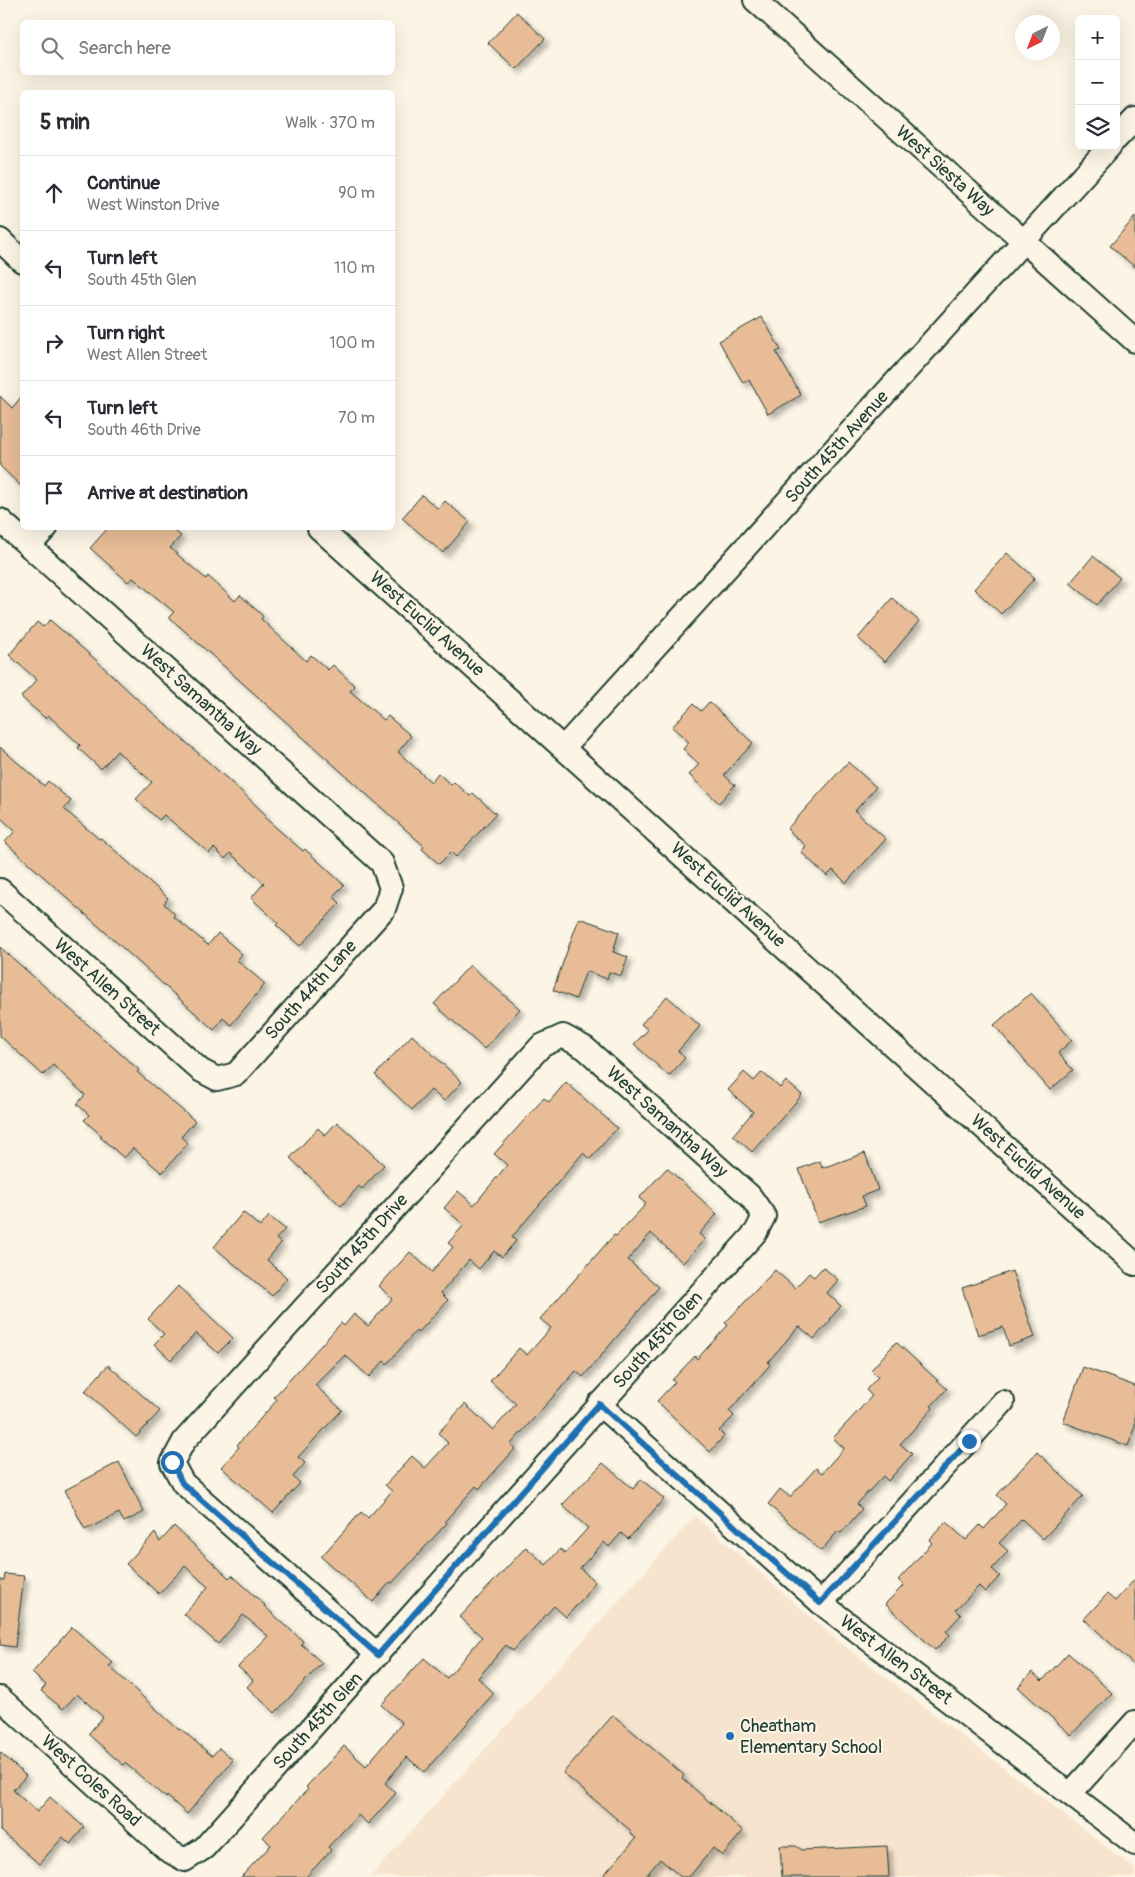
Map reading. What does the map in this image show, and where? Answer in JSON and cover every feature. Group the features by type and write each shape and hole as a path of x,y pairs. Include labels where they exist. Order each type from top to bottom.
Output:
{"street":[{"name":"West Siesta Way","path":"755,0 1135,341"},
{"path":"1120,135 1135,119"},
{"name":"South 45th Avenue","path":"564,747 1106,150"},
{"path":"0,240 20,258"},
{"name":"West Samantha Way","path":"0,520 382,863 391,888"},
{"path":"29,546 44,530"},
{"name":"West Euclid Avenue","path":"321,530 1135,1264"},
{"name":"South 44th Lane","path":"217,1079 236,1074 384,909 391,888"},
{"name":"West Allen Street","path":"0,890 200,1070 217,1079"},
{"name":"West Samantha Way","path":"563,1036 585,1048 750,1196 764,1216"},
{"name":"South 45th Drive","path":"378,1655 182,1483 172,1462 184,1441 541,1046 563,1036"},
{"name":"South 45th Glen","path":"184,1860 204,1848 378,1655 599,1404 756,1232 764,1216"},
{"path":"820,1603 1003,1402"},
{"name":"West Allen Street","path":"599,1404 820,1603 1135,1844"},
{"name":"West Coles Road","path":"0,1698 167,1850 184,1860"},
{"path":"1070,1794 1135,1722"}],"shaded area":[{"name":"Cheatham Elementary School","path":"695,1516 836,1639 1135,1869 1135,1877 370,1877"}],"building":[{"path":"517,12 545,39 516,69 488,43"},
{"path":"1135,217 1135,267 1110,246"},
{"path":"762,317 781,350 776,352 801,395 768,414 749,380 743,383 719,341"},
{"path":"0,396 12,408 20,398 20,485 0,466"},
{"path":"422,495 438,509 445,501 470,522 443,553 402,518"},
{"path":"106,530 174,530 181,536 170,548 206,579 208,576 235,601 240,595 263,616 261,619 306,661 311,655 328,670 333,665 355,686 350,691 384,720 388,716 411,736 398,752 431,782 438,773 451,785 454,782 470,796 473,793 496,814 456,857 451,852 439,864 422,849 424,846 169,617 174,612 133,578 128,582 90,548"},
{"path":"1007,553 1035,578 1001,614 974,589"},
{"path":"1093,556 1120,578 1097,605 1070,583"},
{"path":"892,598 919,621 885,662 858,638"},
{"path":"50,620 241,791 266,815 264,817 303,851 305,849 344,885 333,896 340,903 300,946 276,925 278,923 251,898 264,883 230,853 225,859 214,848 209,853 164,815 159,820 136,799 152,782 117,751 101,769 78,748 80,745 48,715 45,718 21,697 37,680 9,655 37,622 43,627"},
{"path":"709,702 753,743 724,775 735,785 719,803 689,775 699,764 683,749 689,742 672,727 693,704 701,711"},
{"path":"0,747 44,786 48,781 71,801 64,809 99,839 101,838 168,898 164,904 175,914 173,916 208,945 218,933 242,954 237,960 265,984 231,1025 223,1018 214,1030 5,842 15,831 0,817"},
{"path":"848,762 876,787 855,811 886,839 846,883 833,870 827,876 801,852 806,846 787,829"},
{"path":"579,918 619,932 613,952 628,957 621,976 609,972 607,979 586,971 576,999 553,990"},
{"path":"0,947 139,1070 137,1072 195,1121 181,1137 188,1143 162,1173 133,1148 124,1158 84,1120 89,1115 77,1104 85,1095 53,1065 43,1075 0,1036"},
{"path":"470,965 520,1009 484,1049 434,1004"},
{"path":"1031,993 1072,1040 1058,1053 1073,1070 1050,1090 994,1025"},
{"path":"667,996 700,1026 678,1051 685,1058 669,1076 634,1044 648,1030 641,1024"},
{"path":"412,1035 462,1082 444,1101 431,1090 412,1110 375,1075"},
{"path":"744,1072 754,1081 762,1072 780,1088 786,1081 802,1095 752,1152 733,1135 753,1112 728,1090"},
{"path":"566,1082 617,1128 590,1159 583,1153 512,1237 516,1241 502,1257 494,1251 479,1269 469,1260 441,1293 448,1300 418,1333 416,1331 387,1364 384,1361 369,1377 345,1355 315,1385 342,1410 298,1457 305,1463 293,1477 300,1483 273,1513 221,1467 239,1447 237,1445 277,1400 274,1397 341,1323 344,1326 354,1314 368,1326 392,1299 379,1286 410,1252 432,1272 453,1247 448,1243 464,1225 444,1208 458,1191 474,1205 507,1165 494,1154 544,1098 549,1102"},
{"path":"337,1122 384,1165 362,1189 359,1186 341,1206 290,1158 318,1128 325,1135"},
{"path":"865,1153 878,1190 862,1196 866,1206 818,1222 799,1169 820,1161 822,1168"},
{"path":"667,1168 717,1214 699,1234 705,1239 683,1263 651,1233 628,1260 659,1287 583,1377 576,1371 511,1444 515,1449 479,1489 476,1486 445,1521 447,1523 373,1602 321,1557 361,1512 368,1518 392,1491 385,1485 412,1456 425,1468 448,1443 438,1433 465,1404 493,1430 516,1404 490,1381 519,1348 527,1355 551,1328 540,1319 614,1235 616,1236 646,1204 639,1198"},
{"path":"243,1212 260,1227 269,1216 285,1229 276,1239 281,1243 267,1260 287,1278 272,1296 214,1247"},
{"path":"823,1267 838,1280 827,1293 841,1306 814,1339 799,1326 768,1362 770,1365 729,1411 734,1416 719,1431 724,1436 710,1452 657,1401 675,1382 672,1380 695,1356 697,1359 728,1325 725,1323 775,1270 795,1288 809,1273 814,1277"},
{"path":"1012,1271 1035,1337 1009,1346 1003,1327 978,1335 962,1288"},
{"path":"178,1286 233,1338 218,1353 196,1333 171,1360 154,1344 164,1334 148,1319"},
{"path":"896,1342 947,1389 931,1406 933,1408 900,1444 912,1454 888,1481 883,1476 857,1504 862,1509 841,1533 838,1531 821,1551 768,1504 780,1489 790,1497 816,1468 822,1473 844,1448 833,1438 872,1396 866,1390 878,1377 871,1370"},
{"path":"108,1365 160,1411 136,1437 85,1391"},
{"path":"1083,1367 1135,1386 1135,1426 1128,1446 1063,1422"},
{"path":"1037,1452 1083,1496 1043,1539 1022,1519 999,1543 1008,1551 992,1569 1000,1576 985,1592 979,1586 956,1610 961,1615 946,1631 950,1635 935,1650 885,1604 904,1585 898,1580 932,1543 929,1540 946,1522 966,1540 980,1525 984,1529 1006,1504 997,1495"},
{"path":"119,1462 144,1512 124,1522 119,1513 85,1530 65,1490"},
{"path":"603,1463 633,1489 641,1479 664,1499 628,1539 621,1533 609,1547 604,1542 580,1568 595,1582 584,1597 566,1617 554,1606 513,1651 506,1645 478,1678 494,1693 424,1772 407,1757 385,1783 396,1793 368,1824 358,1815 328,1847 331,1850 306,1877 241,1877 271,1845 263,1837 308,1789 306,1787 344,1746 366,1766 402,1723 381,1705 424,1658 447,1678 482,1637 460,1617 526,1547 546,1565 560,1549 565,1553 588,1528 562,1505"},
{"path":"174,1526 229,1578 232,1575 265,1605 303,1641 301,1644 322,1663 275,1713 247,1687 253,1680 238,1667 268,1636 243,1615 218,1644 184,1614 208,1587 185,1566 159,1594 126,1564 155,1533 160,1542"},
{"path":"5,1574 24,1576 15,1647 0,1645 0,1580 4,1580"},
{"path":"1135,1579 1135,1666 1084,1619 1107,1594 1115,1601"},
{"path":"72,1627 113,1663 109,1666 179,1730 181,1729 212,1756 219,1748 233,1760 187,1814 125,1763 123,1765 88,1734 103,1717 77,1694 63,1709 41,1691 46,1685 32,1673"},
{"path":"1068,1653 1112,1693 1071,1735 1018,1687 1032,1672 1042,1681"},
{"path":"613,1715 684,1775 682,1778 743,1831 722,1856 713,1848 689,1877 681,1877 660,1859 645,1877 602,1877 636,1838 629,1833 631,1831 563,1773"},
{"path":"0,1752 26,1776 13,1790 37,1812 50,1797 84,1827 70,1844 63,1837 39,1864 0,1830"},
{"path":"780,1846 796,1846 802,1850 887,1846 889,1877 782,1877"}],"place":[{"name":"Cheatham Elementary School","path":"730,1736"}],"route":[{"path":"172,1462 182,1483 378,1655 599,1404 820,1603 969,1441"}]}
